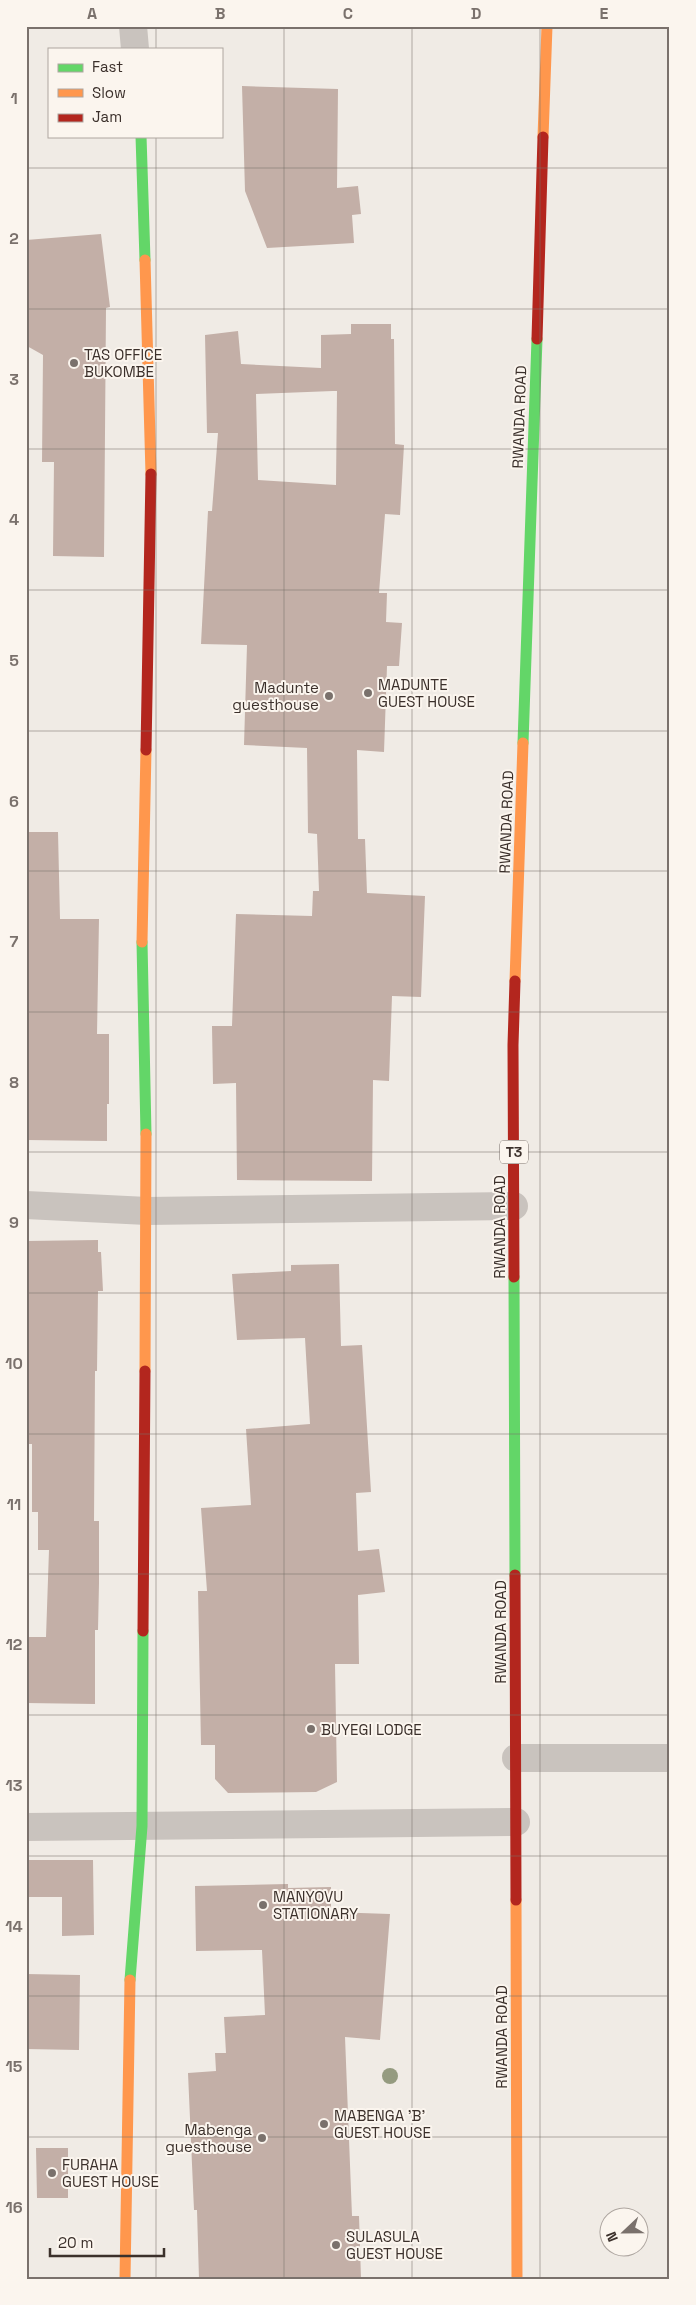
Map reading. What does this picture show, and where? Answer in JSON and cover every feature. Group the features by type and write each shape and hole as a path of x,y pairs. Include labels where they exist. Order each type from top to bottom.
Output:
{"main road":[{"name":"RWANDA ROAD","path":"517,2279 514,1036 547,26"},
{"path":"125,2279 129,1992 142,1826 146,1211 142,930 152,497 141,138"}],"street":[{"path":"133,26 135,48"},
{"path":"26,1206 146,1211 514,1206"},
{"path":"516,1758 670,1758"},
{"path":"26,1827 516,1822"}],"building":[{"path":"242,86 338,89 337,188 358,186 361,214 352,215 354,243 267,248 245,191"},
{"path":"101,234 110,307 106,308 104,557 53,556 54,462 42,462 43,355 27,346 26,240"},
{"path":"351,324 391,324 391,339 394,339 395,444 404,445 400,515 385,514 379,593 387,593 386,622 402,623 399,666 387,666 384,752 357,750 358,839 365,839 367,893 425,896 421,997 392,996 389,1081 373,1080 372,1181 237,1180 236,1083 213,1084 212,1026 232,1026 236,914 312,916 313,891 319,891 317,834 308,833 307,748 244,745 247,645 201,644 208,511 212,511 218,433 207,433 205,335 238,331 241,364 321,368 321,335 351,334","holes":["337,391 336,485 258,480 256,394"]},
{"path":"26,832 58,832 60,919 99,919 97,1034 109,1034 107,1141 26,1140"},
{"path":"98,1240 98,1252 101,1252 103,1291 98,1291 97,1371 95,1371 94,1521 99,1521 99,1583 98,1630 95,1630 95,1704 26,1703 26,1637 46,1637 49,1550 38,1550 38,1512 32,1512 32,1444 26,1444 26,1241"},
{"path":"339,1264 341,1346 362,1345 371,1492 356,1493 358,1551 379,1549 385,1592 358,1595 359,1664 335,1664 337,1782 316,1792 228,1793 215,1779 215,1745 201,1745 198,1591 207,1591 201,1508 251,1505 246,1429 310,1424 305,1338 237,1340 232,1274 291,1271 291,1265"},
{"path":"26,1860 93,1860 94,1935 62,1936 62,1897 26,1897"},
{"path":"288,1884 288,1888 331,1887 331,1912 390,1914 380,2040 345,2037 352,2216 359,2216 361,2279 199,2279 197,2210 194,2210 188,2073 216,2071 215,2053 226,2053 224,2017 265,2015 262,1950 196,1951 195,1886"},
{"path":"26,1974 80,1975 79,2050 26,2049"},
{"name":"FURAHA GUEST HOUSE","path":"36,2148 68,2148 68,2198 37,2198"}],"traffic: fast":[{"path":"141,138 145,260"},
{"path":"523,743 537,339"},
{"path":"142,942 146,1134"},
{"path":"514,1277 515,1575"},
{"path":"130,1980 142,1826 143,1631"}],"traffic: slow":[{"path":"543,137 547,26"},
{"path":"145,260 151,474"},
{"path":"515,981 523,743"},
{"path":"142,942 146,750"},
{"path":"145,1371 146,1134"},
{"path":"516,1900 517,2279"},
{"path":"125,2279 130,1980"}],"traffic: jam":[{"path":"537,339 543,137"},
{"path":"146,750 151,474"},
{"path":"514,1277 513,1045 515,981"},
{"path":"143,1631 145,1371"},
{"path":"515,1575 516,1900"}],"place":[{"name":"TAS OFFICE BUKOMBE","path":"74,363"},
{"name":"MADUNTE GUEST HOUSE","path":"368,693"},
{"name":"Madunte guesthouse","path":"329,696"},
{"name":"BUYEGI LODGE","path":"311,1729"},
{"name":"MANYOVU STATIONARY","path":"263,1905"},
{"name":"MABENGA 'B' GUEST HOUSE","path":"324,2124"},
{"name":"Mabenga guesthouse","path":"262,2138"},
{"name":"FURAHA GUEST HOUSE","path":"52,2173"},
{"name":"SULASULA GUEST HOUSE","path":"336,2245"}]}
